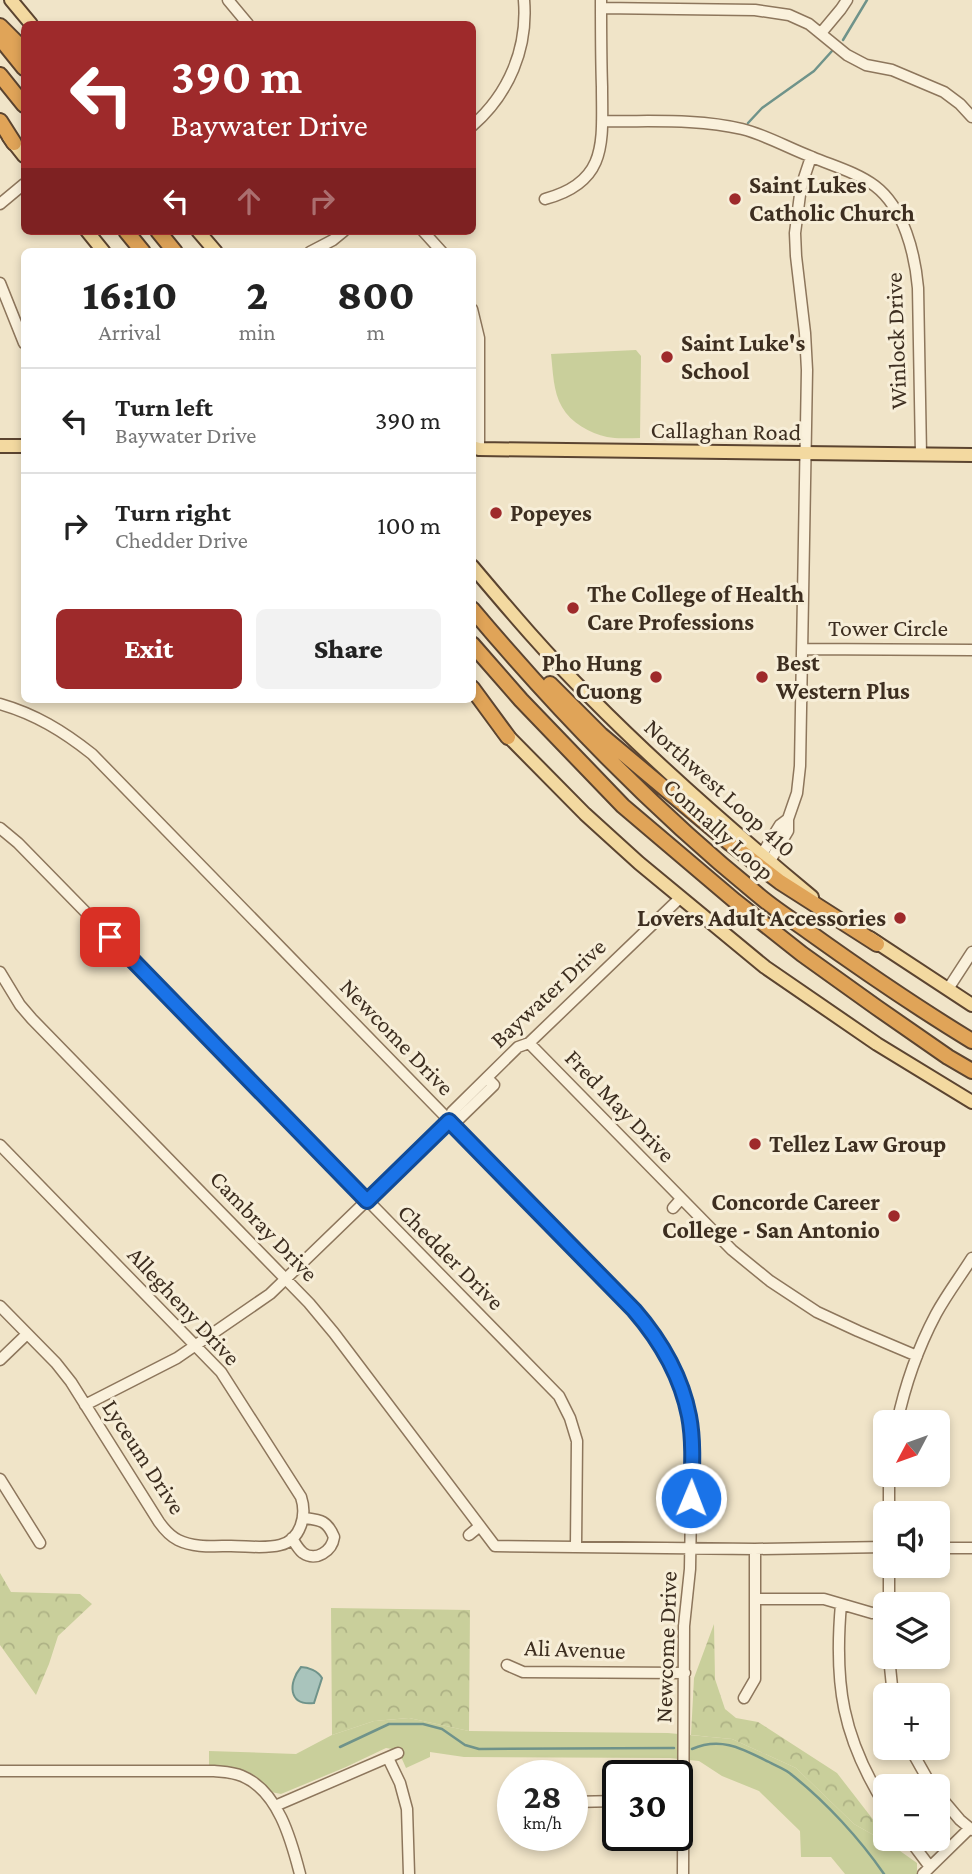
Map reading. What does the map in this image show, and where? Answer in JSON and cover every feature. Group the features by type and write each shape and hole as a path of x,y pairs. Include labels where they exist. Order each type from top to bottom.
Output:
{"highway":[{"path":"0,26 21,47"},
{"path":"0,38 21,64"},
{"path":"0,75 21,101"},
{"path":"0,124 14,143"},
{"path":"476,611 601,735 730,844 780,882 877,944"},
{"name":"Connally Loop","path":"476,612 520,666 699,845 758,896 836,952 972,1041"},
{"name":"Connally Loop","path":"476,649 521,700 623,806 653,832 802,954 972,1071"},
{"path":"476,693 508,737"}],"main road":[{"path":"11,0 28,21"},
{"path":"14,143 21,152"},
{"path":"0,446 21,446"},
{"name":"Callaghan Road","path":"476,450 972,455"},
{"name":"Northwest Loop 410","path":"476,571 589,696 650,756 766,858 877,944 972,1005"},
{"path":"475,703 585,814 680,898 765,967 832,1014 972,1102"}],"street":[{"path":"228,0 246,21"},
{"path":"476,122 495,102 511,76 523,39 524,0"},
{"path":"821,33 847,0"},
{"path":"545,199 573,189 587,175 600,152 601,4 778,12 799,19 847,55 866,65 892,70 944,92 972,117"},
{"name":"Winlock Drive","path":"602,121 710,123 759,134 856,175 876,187 890,202 908,238 916,265 921,455"},
{"path":"766,858 788,831 788,819 799,780 807,370 795,233 801,187 811,157"},
{"path":"0,204 21,186"},
{"path":"318,248 339,235"},
{"path":"427,235 438,248"},
{"path":"327,248 333,240"},
{"path":"0,283 21,336"},
{"path":"476,326 479,338 476,422"},
{"name":"Tower Circle","path":"803,649 972,650"},
{"name":"Newcome Drive","path":"0,704 54,726 92,754 634,1310 663,1348 682,1390 689,1416 692,1449 691,1547 684,1626 682,1760"},
{"name":"Chedder Drive","path":"0,828 18,843 559,1396 577,1441 576,1546"},
{"name":"Baywater Drive","path":"85,1405 177,1358 270,1294 449,1121 460,1119 518,1047 529,1043 680,898"},
{"path":"948,989 972,952"},
{"name":"Cambray Drive","path":"0,972 32,1019 310,1303 495,1546 755,1549 873,1547"},
{"name":"Fred May Drive","path":"529,1043 732,1250 770,1281 817,1312 917,1356"},
{"name":"Allegheny Drive","path":"0,1145 221,1372 301,1497 303,1521"},
{"path":"673,1208 681,1199"},
{"path":"900,1410 917,1356 936,1315 972,1258"},
{"name":"Lyceum Drive","path":"0,1306 63,1371 159,1522 172,1537 195,1545 220,1546 280,1545 292,1538"},
{"path":"0,1360 27,1334"},
{"path":"0,1479 40,1543"},
{"path":"321,1520 328,1526 334,1537 331,1547 325,1553 312,1556 305,1555 300,1550 292,1538 303,1521 321,1520"},
{"path":"469,1535 481,1526"},
{"path":"950,1548 972,1548"},
{"path":"744,1698 755,1679 755,1549"},
{"path":"755,1599 824,1599 873,1613"},
{"path":"841,1604 838,1665 846,1720 864,1770 873,1785"},
{"name":"Ali Avenue","path":"507,1665 523,1672 685,1672"},
{"path":"275,1806 398,1753"},
{"path":"388,1758 400,1783 407,1809 409,1874"},
{"path":"0,1771 230,1772 242,1776 261,1789 275,1806 295,1854 300,1874"},
{"path":"916,1851 927,1870 971,1829 950,1808"},
{"name":"Newcome Drive","path":"682,1851 683,1874"}],"green space":[{"path":"636,350 641,356 640,438 601,435 570,418 557,395 551,354"},
{"path":"0,1573 11,1592 80,1594 92,1604 58,1636 36,1695 0,1645"},
{"path":"331,1608 470,1610 469,1731 409,1718 374,1721 332,1735"},
{"path":"714,1624 715,1679 725,1709 736,1718 758,1722 837,1773 873,1820 873,1835 854,1824 796,1768 732,1739 691,1735 694,1678"},
{"path":"409,1718 469,1731 668,1733 732,1739 796,1768 854,1824 873,1835 873,1851 900,1851 917,1863 917,1874 845,1874 831,1857 801,1857 800,1831 759,1791 722,1776 693,1760 464,1757 430,1752 430,1757 406,1768 398,1750 386,1748 281,1794 271,1792 257,1777 244,1770 209,1768 209,1751 296,1754 332,1735 374,1721"}],"water":[{"path":"301,1667 313,1670 322,1678 314,1703 299,1701 293,1692 294,1680"}],"waterway":[{"path":"843,40 867,0"},
{"path":"748,123 762,108 814,71 832,51"},
{"path":"340,1747 389,1724 423,1724 442,1729 465,1745 479,1749 674,1748"},
{"path":"692,1749 713,1744 732,1746 787,1771 842,1822 884,1874"}],"place":[{"name":"Saint Lukes Catholic Church","path":"735,199"},
{"name":"Saint Luke's School","path":"667,357"},
{"name":"Popeyes","path":"496,513"},
{"name":"The College of Health Care Professions","path":"573,608"},
{"name":"Pho Hung Cuong","path":"656,677"},
{"name":"Best Western Plus","path":"762,677"},
{"name":"Lovers Adult Accessories","path":"900,918"},
{"name":"Tellez Law Group","path":"755,1144"},
{"name":"Concorde Career College - San Antonio","path":"894,1216"}],"route":[{"path":"110,937 367,1201 449,1121 634,1310 663,1348 674,1369 689,1416 692,1449 691,1498"}]}
